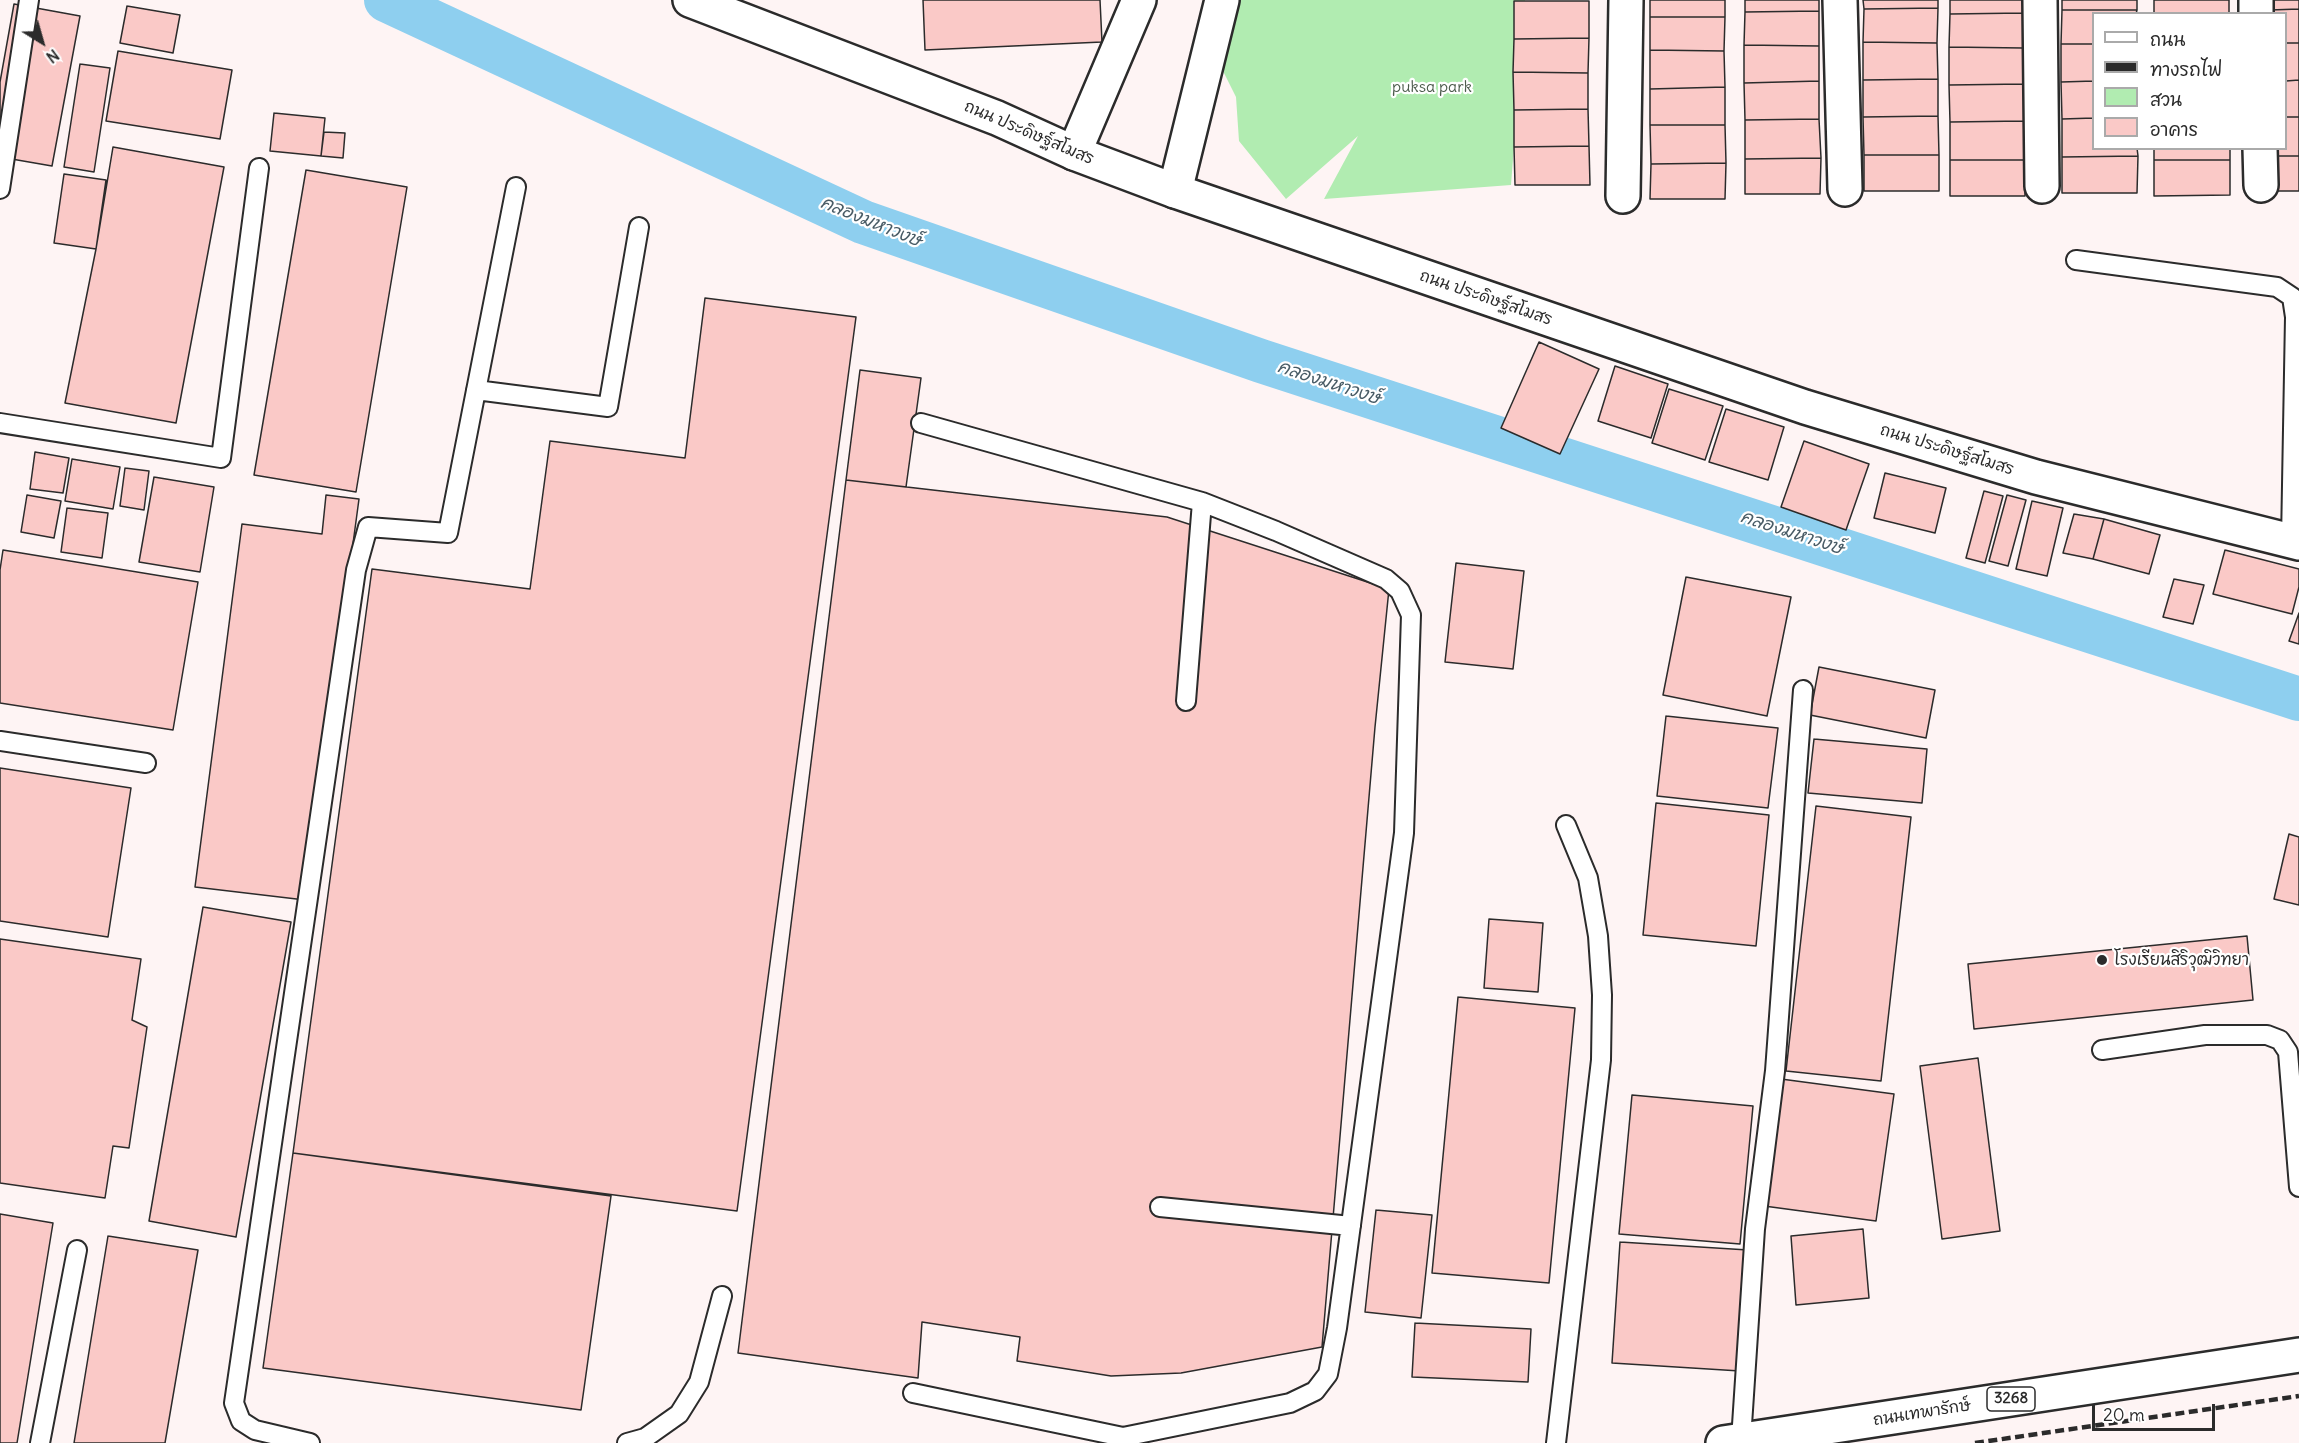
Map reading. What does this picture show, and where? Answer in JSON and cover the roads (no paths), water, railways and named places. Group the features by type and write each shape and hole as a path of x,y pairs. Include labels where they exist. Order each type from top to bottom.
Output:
{"street":[{"name":"ถนน ประดิษฐ์สโมสร","path":"690,0 997,118 1074,153 1174,190 1805,407 2036,477 2295,542"},
{"path":"1074,153 1139,0"},
{"path":"1174,190 1222,0"},
{"path":"1623,196 1626,0"},
{"path":"1840,0 1845,189"},
{"path":"2040,0 2042,186"},
{"path":"2260,150 2261,185"},
{"name":"ถนนเทพารักษ์","path":"1732,1442 2299,1355"}],"lane":[{"path":"0,189 29,0"},
{"path":"0,423 221,458 259,168"},
{"path":"310,1443 255,1430 241,1421 234,1403 356,570 368,527 448,532 516,187"},
{"path":"476,390 608,407 639,227"},
{"path":"2076,260 2277,286 2292,297 2295,317 2295,542"},
{"path":"913,1393 1123,1440 1290,1403 1315,1391 1328,1374 1337,1329 1404,833 1411,615 1400,591 1386,579 1276,531 1202,502 921,423"},
{"path":"1186,701 1202,502"},
{"path":"1732,1442 1775,1071 1803,690"},
{"path":"0,741 146,763"},
{"path":"1556,1443 1601,1060 1602,1006 1598,936 1588,878 1566,825"},
{"path":"2102,1050 2205,1035 2267,1035 2280,1040 2288,1052 2299,1187"},
{"path":"1160,1207 1351,1226"},
{"path":"40,1443 77,1250"},
{"path":"627,1443 645,1437 679,1414 699,1382 722,1296"}],"waterway":[{"name":"คลองมหาวงษ์","path":"386,0 863,222 1261,361 2299,699"}],"railway":[{"path":"1975,1443 2299,1396"}],"place":[{"name":"โรงเรียนสิริวุฒิวิทยา","path":"2102,960"}],"park label":[{"name":"puksa park","path":"1432,87"}]}
